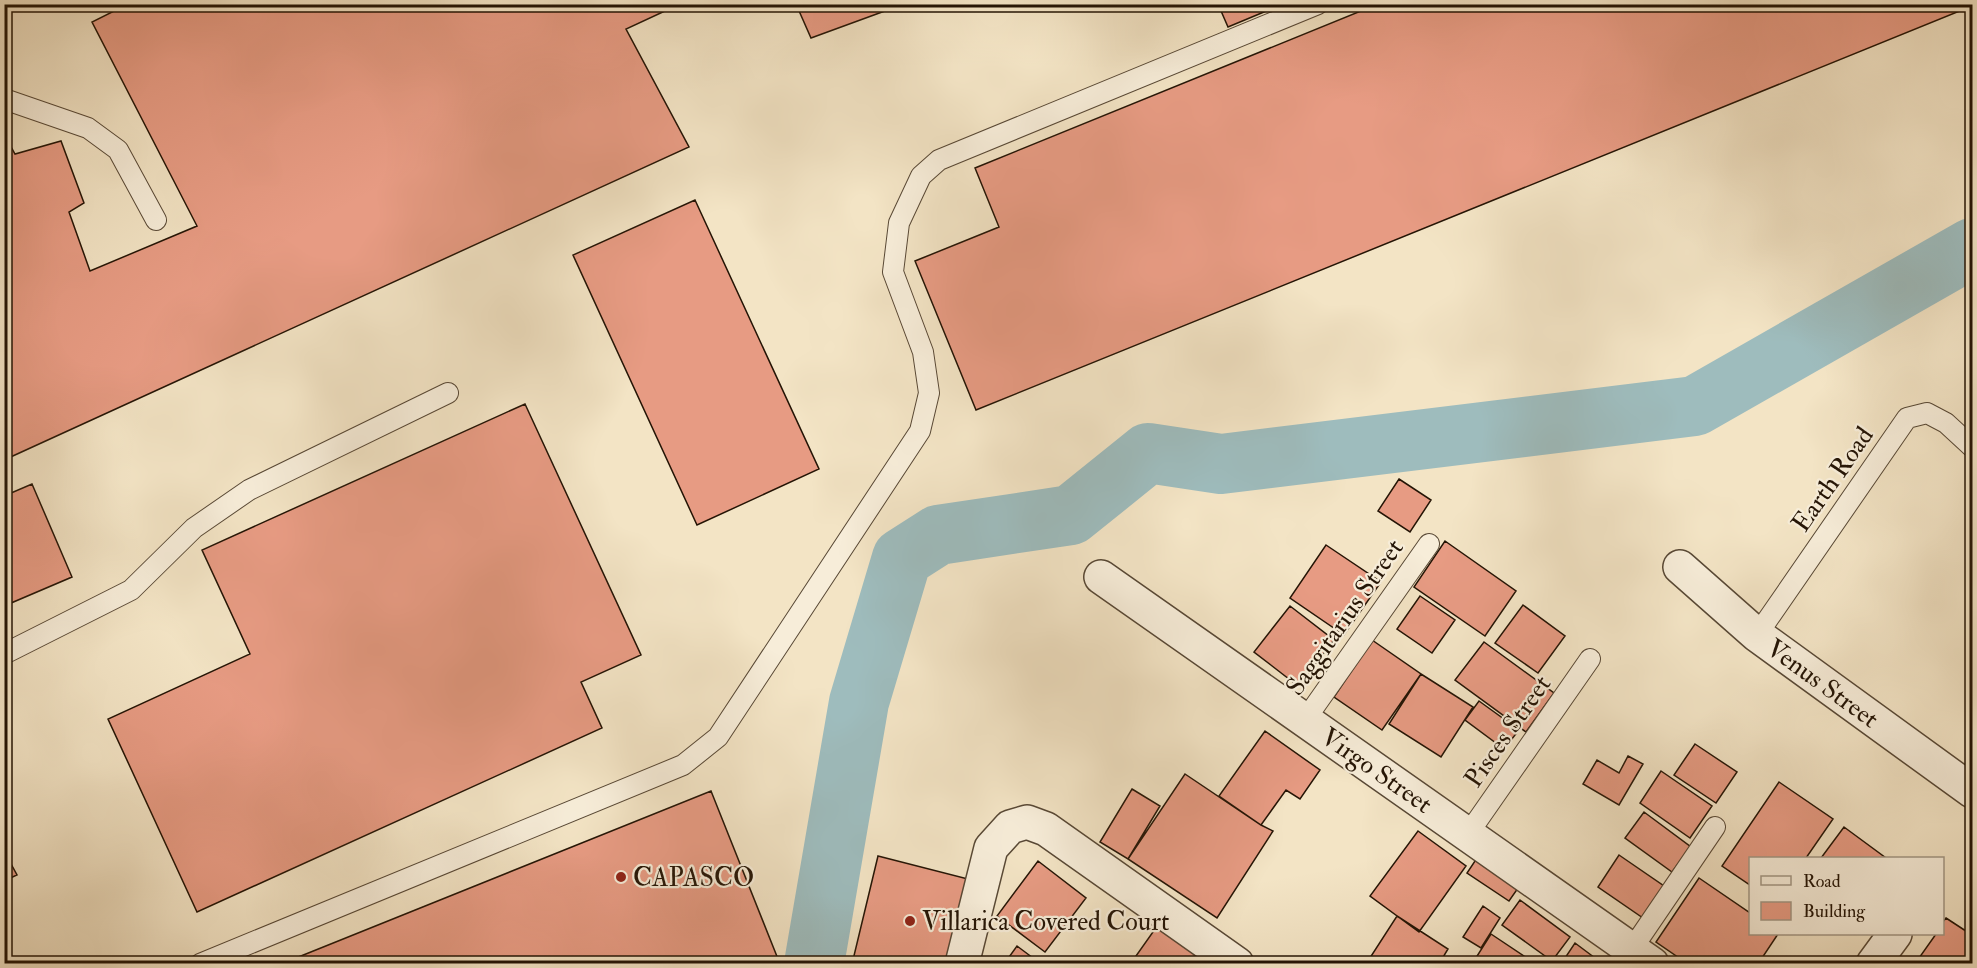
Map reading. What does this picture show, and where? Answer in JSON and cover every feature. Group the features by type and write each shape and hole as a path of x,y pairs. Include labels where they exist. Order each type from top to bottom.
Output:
{"street":[{"name":"Venus Street","path":"1680,567 1757,635 1972,791"},
{"name":"Virgo Street","path":"1101,577 1642,956"},
{"path":"962,963 991,848 1010,827 1027,822 1046,829 1237,963"},
{"path":"1874,963 1894,935"}],"lane":[{"path":"200,963 683,765 718,737 920,430 929,393 923,352 893,272 899,223 921,176 939,160 1318,4"},
{"path":"4,99 88,128 118,150 156,220"},
{"path":"4,654 131,590 194,528 249,490 448,393"},
{"name":"Earth Road","path":"1757,635 1907,418 1927,413 1946,423 1972,447"},
{"name":"Saggitarius Street","path":"1305,720 1429,544"},
{"name":"Pisces Street","path":"1468,834 1590,659"},
{"path":"1642,956 1715,827"}],"building":[{"path":"128,4 680,4 626,29 689,147 4,460 4,134 15,154 61,141 84,203 69,212 90,271 197,226 92,22"},
{"path":"796,4 904,4 811,38"},
{"path":"1218,4 1283,4 1228,27"},
{"path":"1378,4 1972,4 1972,6 976,410 915,261 999,227 975,168"},
{"path":"695,200 819,469 697,525 573,255"},
{"path":"525,404 641,655 581,682 602,728 197,912 108,719 250,654 202,550"},
{"path":"1399,479 1431,500 1410,532 1378,511"},
{"path":"32,484 72,577 4,606 4,496"},
{"path":"1445,541 1516,591 1485,636 1414,587"},
{"path":"1326,545 1381,582 1344,635 1290,598"},
{"path":"1420,596 1455,620 1432,653 1397,629"},
{"path":"1523,605 1565,636 1538,673 1495,643"},
{"path":"1290,606 1334,640 1298,686 1254,652"},
{"path":"1372,640 1421,674 1382,730 1334,697"},
{"path":"1484,642 1554,693 1526,732 1455,680"},
{"path":"1421,674 1473,707 1441,757 1389,724"},
{"path":"1479,701 1519,730 1504,749 1465,720"},
{"path":"1265,731 1320,770 1300,799 1286,790 1261,825 1219,796"},
{"path":"1695,744 1737,772 1716,803 1674,775"},
{"path":"1628,756 1643,764 1619,805 1583,784 1597,760 1619,773"},
{"path":"1661,771 1712,806 1690,838 1640,803"},
{"path":"1185,774 1273,831 1217,918 1128,859"},
{"path":"1779,782 1833,819 1807,857 1749,857 1749,884 1722,866"},
{"path":"1132,789 1160,806 1128,859 1100,842"},
{"name":"CAPASCO","path":"711,791 780,964 281,964"},
{"path":"1644,812 1691,847 1672,872 1625,838"},
{"path":"1844,827 1885,857 1822,857"},
{"path":"1418,831 1466,866 1419,932 1370,896"},
{"path":"4,851 17,875 4,881"},
{"path":"1481,852 1523,881 1509,901 1467,873"},
{"path":"1619,855 1664,886 1643,918 1598,887"},
{"name":"Villarica Covered Court","path":"878,856 968,879 947,964 852,964"},
{"path":"1038,861 1086,898 1045,952 997,916"},
{"path":"1699,878 1749,912 1749,935 1777,935 1758,964 1688,964 1656,942"},
{"path":"1520,900 1570,937 1552,961 1502,925"},
{"path":"1483,906 1500,918 1481,948 1463,937"},
{"path":"1397,916 1448,949 1439,964 1366,964"},
{"path":"1946,918 1972,935 1972,964 1927,964 1919,958 1935,935 1944,935"},
{"path":"1160,922 1199,949 1189,964 1131,963"},
{"path":"1491,934 1536,964 1472,964"},
{"path":"1575,943 1603,964 1561,964"},
{"path":"1017,946 1041,964 1004,964"}],"waterway":[{"path":"814,964 859,702 902,558 938,535 1071,515 1148,453 1221,464 1695,406 1972,248"}],"place":[{"name":"CAPASCO","path":"621,877"},
{"name":"Villarica Covered Court","path":"910,921"}]}
